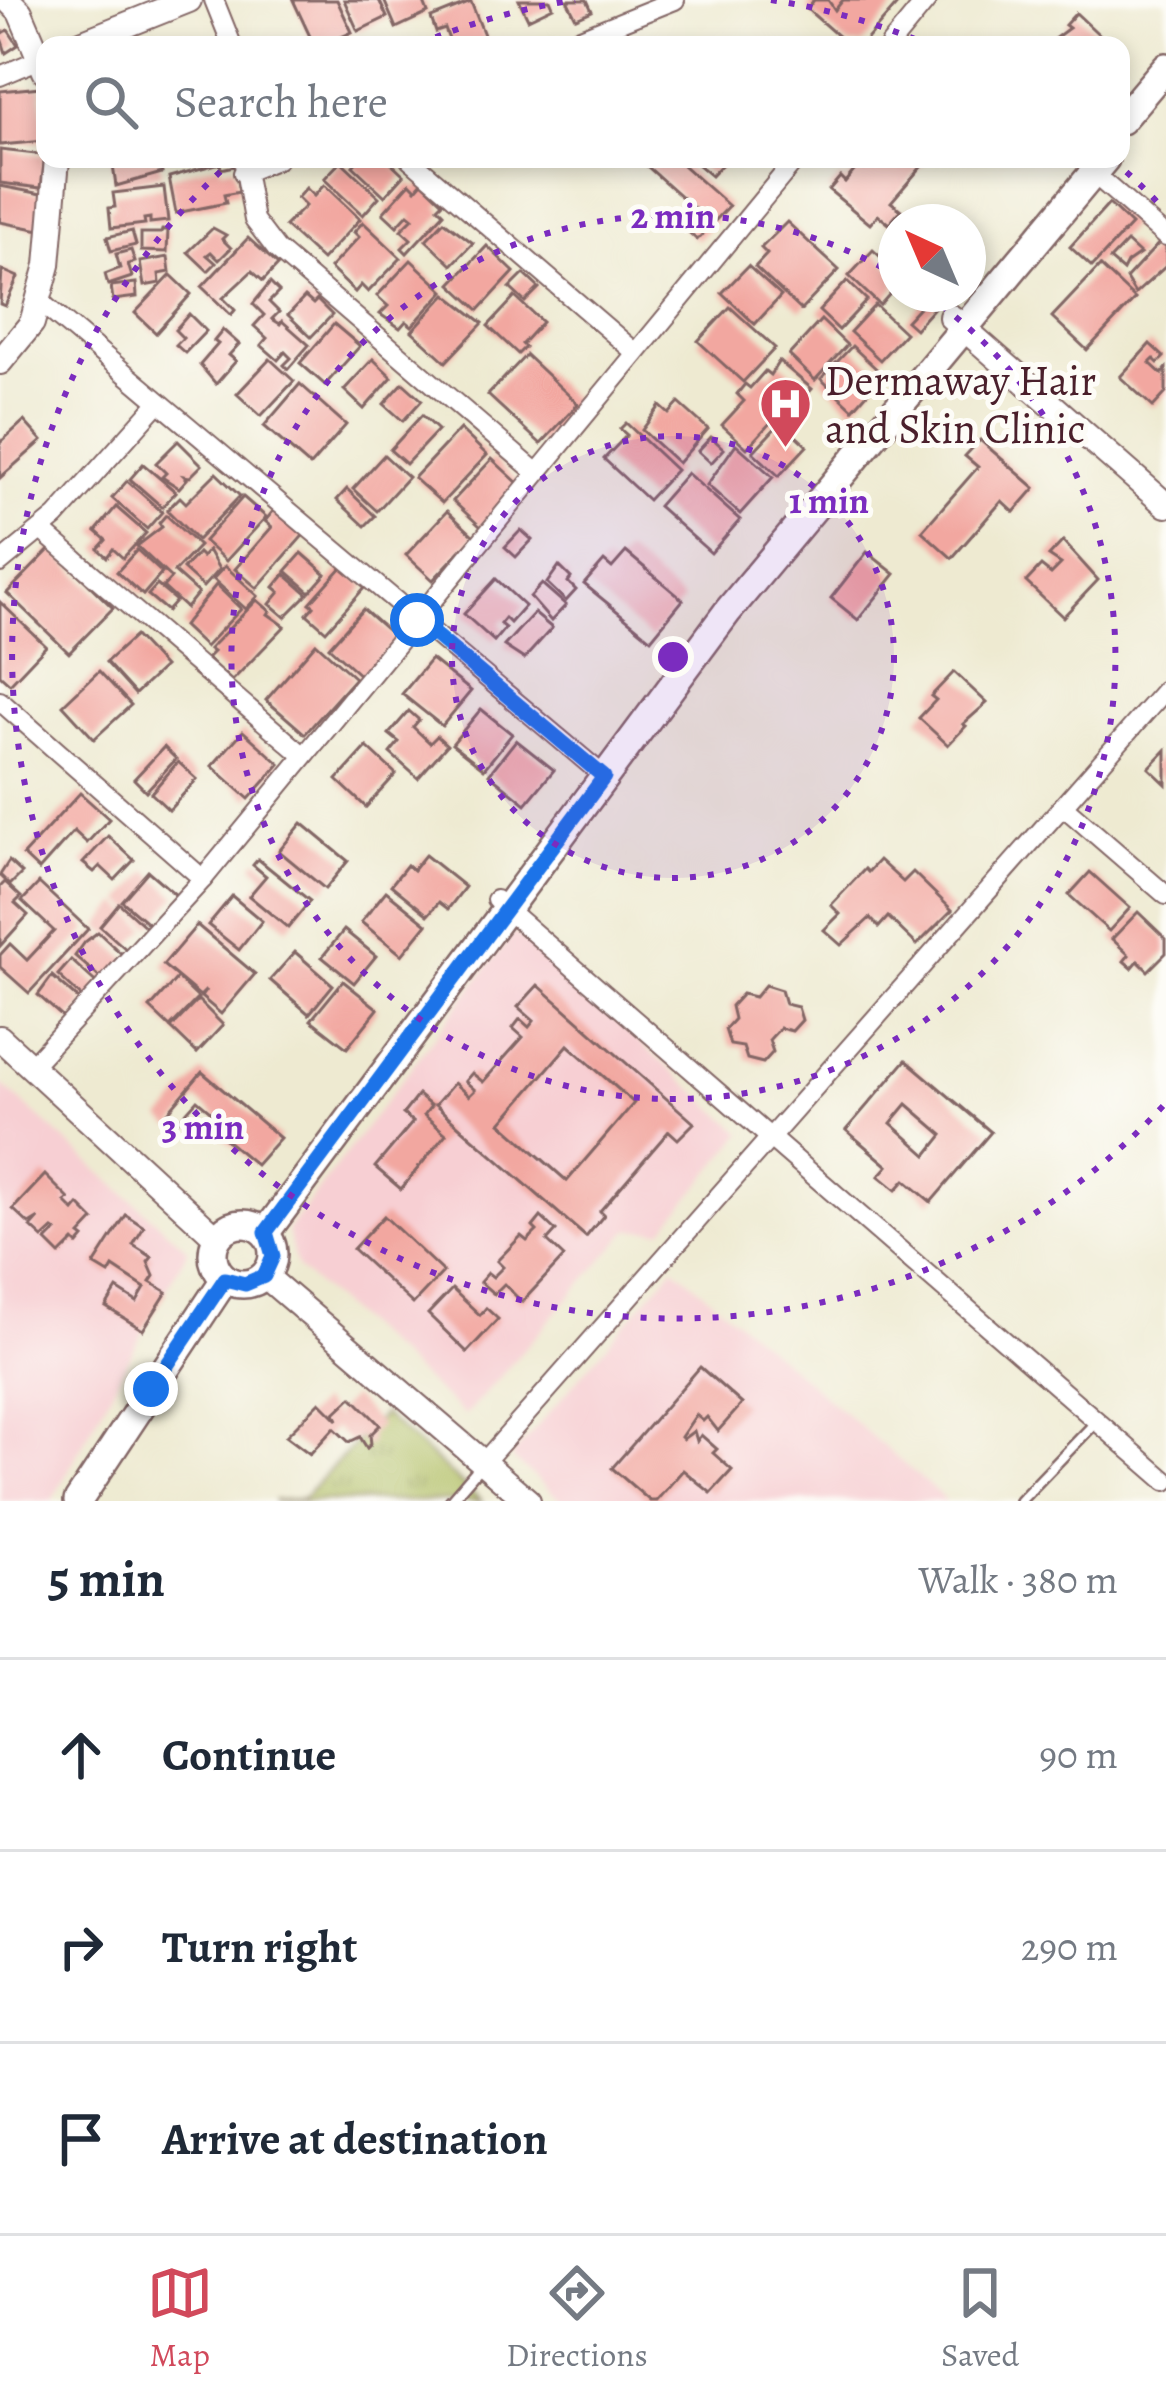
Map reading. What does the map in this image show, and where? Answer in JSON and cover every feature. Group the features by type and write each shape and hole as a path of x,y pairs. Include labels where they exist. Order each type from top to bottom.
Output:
{"main road":[{"path":"1130,109 1166,67"},
{"path":"1130,130 1166,88"},
{"path":"259,1228 599,773 717,603 1092,168"},
{"path":"230,1226 259,1228 273,1256 264,1276 245,1284 225,1279 213,1262 218,1238 230,1226"},
{"path":"78,1501 225,1279"}],"street":[{"path":"8,0 20,12 36,47"},
{"path":"99,36 190,0"},
{"path":"214,0 228,36"},
{"path":"585,36 675,0"},
{"path":"897,36 927,0"},
{"path":"0,76 36,64"},
{"path":"0,362 32,323 48,265 56,168"},
{"path":"243,168 254,220 276,249 537,473"},
{"path":"420,168 636,353"},
{"path":"32,1065 203,879 789,168"},
{"path":"1099,168 1166,237"},
{"path":"38,300 599,773"},
{"path":"957,322 1166,506"},
{"path":"0,563 41,530 159,402"},
{"path":"41,530 304,756"},
{"path":"0,701 203,879"},
{"path":"484,1462 1063,806 1162,703"},
{"path":"1063,806 1166,895"},
{"path":"501,904 1166,1481"},
{"path":"0,1038 218,1238"},
{"path":"264,1276 528,1501"}],"lane":[{"path":"1020,1501 1097,1421"},
{"path":"450,1501 484,1462"}],"shaded area":[{"path":"514,932 743,1133 663,1230 629,1230 465,1416 297,1268 287,1231"},
{"path":"0,1083 188,1249 52,1501 0,1501"},
{"path":"674,1267 947,1501 562,1501 511,1457"}],"green space":[{"path":"383,1414 481,1501 273,1501 302,1499"}],"building":[{"path":"293,0 337,0 352,32 310,36"},
{"path":"344,0 379,0 387,17 358,31"},
{"path":"384,0 423,0 428,13 396,28"},
{"path":"519,0 550,0 553,7 528,19"},
{"path":"567,0 587,0 592,11 576,18"},
{"path":"814,0 828,0 835,10 843,0 901,0 870,36 838,36 807,9"},
{"path":"471,2 484,36 448,36 445,29 436,32 431,18"},
{"path":"1076,13 1100,36 1058,36 1069,28 1065,25"},
{"path":"8,30 18,45 6,53 0,35"},
{"path":"36,87 36,142 0,145 0,91"},
{"path":"0,150 36,154 36,168 43,168 41,188 0,183"},
{"path":"113,168 161,168 162,173 116,186"},
{"path":"202,168 234,168 239,192 224,195 226,203 176,213 169,177"},
{"path":"334,168 348,168 379,197 363,215 324,179"},
{"path":"355,168 397,168 404,175 385,196"},
{"path":"649,168 686,168 729,206 697,240 681,225 695,209"},
{"path":"857,168 920,168 894,204 878,204 878,215 870,224 829,190 840,177 845,182"},
{"path":"422,182 443,202 438,207 444,213 407,253 402,248 411,239 401,230 413,218 408,214 397,226 383,213 410,183 416,189"},
{"path":"324,185 360,219 322,260 285,226 305,206 297,198 306,188 314,196"},
{"path":"0,186 47,195 40,230 0,222"},
{"path":"164,187 168,221 150,223 150,218 144,219 145,224 111,228 113,193"},
{"path":"1109,204 1131,225 1092,267 1070,247"},
{"path":"444,221 473,243 452,265 426,240"},
{"path":"363,222 401,258 368,292 361,285 355,292 330,268 359,237 354,232"},
{"path":"787,222 839,270 801,310 755,267 767,254 761,248"},
{"path":"213,228 226,235 222,239 231,248 219,260 211,252 207,255 216,263 208,271 188,252"},
{"path":"168,230 167,252 141,251 141,233"},
{"path":"132,231 136,245 111,251 107,237"},
{"path":"248,238 278,265 263,281 252,271 223,298 235,310 231,315 202,287"},
{"path":"1161,241 1166,246 1166,266 1135,294 1126,279"},
{"path":"1127,242 1140,254 1123,271 1110,260"},
{"path":"487,246 514,272 479,310 451,284"},
{"path":"131,250 132,277 108,285 105,274 120,268 116,254"},
{"path":"873,250 878,255 878,303 849,276"},
{"path":"168,257 170,272 159,274 160,283 144,286 140,262"},
{"path":"411,260 444,291 412,326 406,321 400,328 380,314 388,306 377,296"},
{"path":"748,266 781,296 755,324 722,293"},
{"path":"1100,266 1135,299 1087,350 1052,317"},
{"path":"2,270 18,277 5,306 0,304"},
{"path":"524,274 539,288 525,302 510,288"},
{"path":"171,275 191,294 156,333 135,313"},
{"path":"847,281 867,300 839,330 819,311"},
{"path":"136,283 137,297 113,300 111,286"},
{"path":"270,283 279,292 269,302 279,312 272,319 282,321 309,345 288,369 284,365 291,358 285,352 278,360 261,345 267,338 254,326 264,315 253,304"},
{"path":"446,294 483,323 446,362 412,331"},
{"path":"305,297 313,304 317,300 332,315 311,337 288,315"},
{"path":"515,297 542,322 518,354 488,326"},
{"path":"875,305 905,333 880,360 850,332"},
{"path":"730,307 775,348 743,382 698,341"},
{"path":"914,312 930,312 915,329 906,321"},
{"path":"189,314 206,331 185,353 176,345 183,338 175,330"},
{"path":"821,320 847,345 815,380 789,355"},
{"path":"334,324 360,346 325,385 300,363"},
{"path":"223,330 239,344 229,355 236,361 216,384 200,365"},
{"path":"1150,344 1164,357 1150,363 1162,374 1166,369 1166,393 1153,407 1120,377"},
{"path":"852,346 883,375 853,409 821,379"},
{"path":"526,355 578,404 541,444 488,395"},
{"path":"270,359 294,381 261,416 237,394"},
{"path":"373,359 392,377 364,409 344,390"},
{"path":"779,361 812,389 790,422 761,397 782,417 775,425 772,421 747,448 722,425 744,401 737,394 745,384 750,388 765,371 770,375"},
{"path":"403,383 422,400 403,421 384,404"},
{"path":"300,384 346,425 310,466 264,426"},
{"path":"679,403 708,429 678,463 642,430 660,406 669,414"},
{"path":"422,415 438,430 406,464 390,450"},
{"path":"24,421 42,441 0,478 0,443"},
{"path":"781,422 807,446 779,476 753,452"},
{"path":"626,423 676,470 648,500 604,459 627,435 620,429"},
{"path":"460,429 487,455 442,503 414,478"},
{"path":"711,437 724,449 711,463 698,451"},
{"path":"980,440 1035,488 1014,512 1002,501 952,558 922,531 978,467 965,456"},
{"path":"178,441 202,465 190,477 184,476 187,479 179,488 162,477 166,473 156,463"},
{"path":"736,444 773,477 740,514 707,485"},
{"path":"384,455 408,477 377,511 353,489"},
{"path":"492,459 520,485 481,527 453,501"},
{"path":"143,464 176,492 162,507 130,479"},
{"path":"216,473 240,496 197,540 167,510 180,497 186,503"},
{"path":"687,473 740,520 711,553 658,506"},
{"path":"127,481 162,512 147,529 112,498"},
{"path":"347,489 375,516 365,526 337,500"},
{"path":"243,497 266,517 226,561 204,541"},
{"path":"279,504 308,530 257,588 235,569 272,527 265,521"},
{"path":"116,507 146,533 123,558 113,549 107,557 98,549 106,540 96,531"},
{"path":"447,511 474,536 433,580 406,555"},
{"path":"166,515 199,546 174,572 198,593 186,608 163,587 171,578 137,546 162,527 159,523"},
{"path":"521,530 532,540 516,557 505,547"},
{"path":"1063,541 1098,580 1063,617 1026,582 1041,566 1051,574 1061,564 1049,556"},
{"path":"51,548 113,608 69,653 7,593"},
{"path":"137,550 162,573 143,595 117,572"},
{"path":"208,550 219,569 203,587 183,569 198,553 202,557"},
{"path":"626,552 683,600 651,639 584,584 604,561 612,568"},
{"path":"867,552 895,574 858,620 831,598"},
{"path":"302,553 326,574 310,592 286,571"},
{"path":"225,566 258,596 246,609 213,579"},
{"path":"343,566 366,586 326,631 307,614 314,606 310,603"},
{"path":"559,566 576,590 566,601 547,583"},
{"path":"285,574 308,594 285,617 270,604 280,592 274,587"},
{"path":"496,579 525,606 510,623 505,618 500,624 505,628 494,641 464,614"},
{"path":"542,584 566,605 551,621 530,597"},
{"path":"157,585 176,601 167,611 148,595"},
{"path":"216,585 241,609 205,647 183,626"},
{"path":"257,600 285,626 232,681 207,658 213,652 209,649"},
{"path":"0,602 46,646 10,684 0,675"},
{"path":"363,609 397,639 362,677 329,647"},
{"path":"534,613 552,628 524,659 504,646"},
{"path":"135,636 164,667 135,694 106,662"},
{"path":"316,643 355,678 305,734 266,700"},
{"path":"431,659 471,691 442,726 402,694"},
{"path":"99,671 131,705 94,739 63,705"},
{"path":"954,672 987,703 948,745 919,718 936,700 931,696"},
{"path":"481,709 512,734 484,769 452,744"},
{"path":"409,711 419,720 413,727 430,743 437,736 447,745 418,778 390,753 399,742 389,734"},
{"path":"243,731 280,764 249,799 212,766"},
{"path":"516,740 554,770 526,804 489,774"},
{"path":"164,747 176,759 146,791 134,779"},
{"path":"367,747 396,774 366,807 337,780"},
{"path":"1166,750 1166,784 1149,768"},
{"path":"178,762 197,779 169,810 151,793"},
{"path":"80,793 109,819 87,843 74,831 39,870 23,855"},
{"path":"302,823 348,861 325,889 279,851"},
{"path":"108,836 134,860 115,880 100,866 94,872 83,863"},
{"path":"425,855 465,887 448,909 439,902 428,915 391,885 407,865 413,870"},
{"path":"258,859 310,901 288,928 249,896 266,876 253,865"},
{"path":"879,860 903,882 913,872 952,910 917,945 888,917 879,927 870,918 841,945 824,930 840,914 831,905"},
{"path":"9,861 22,873 10,885 0,875"},
{"path":"148,871 177,896 151,926 122,901"},
{"path":"1090,872 1130,908 1109,931 1069,895"},
{"path":"5,882 21,897 15,903 28,915 0,946 0,887"},
{"path":"39,883 88,929 29,993 0,967 0,955 10,944 27,960 54,931 22,901"},
{"path":"386,891 427,924 402,955 361,922"},
{"path":"232,896 262,921 239,950 208,925"},
{"path":"119,903 147,928 127,950 100,926"},
{"path":"1138,912 1166,939 1166,953 1148,971 1138,961 1132,968 1124,961 1129,955 1112,939"},
{"path":"197,925 255,974 221,1014 201,997 206,990 200,996 163,965"},
{"path":"344,930 376,956 354,983 322,957"},
{"path":"98,932 128,960 107,984 75,956"},
{"path":"295,952 333,985 309,1014 270,980"},
{"path":"71,960 102,988 88,1003 58,975"},
{"path":"52,976 84,1004 68,1022 38,995"},
{"path":"177,978 198,998 170,1027 150,1008"},
{"path":"343,981 378,1009 347,1048 311,1020"},
{"path":"538,985 694,1123 678,1139 669,1131 600,1211 604,1215 586,1237 435,1105 454,1083 469,1096 475,1090 465,1081 472,1073 483,1082 523,1037 513,1028 520,1019 529,1027 534,1021 518,1007","holes":["568,1045 634,1103 567,1181 501,1123"]},
{"path":"765,985 781,990 785,1004 798,1007 802,1020 792,1031 780,1028 769,1040 773,1052 763,1063 747,1059 743,1047 730,1045 725,1029 734,1019 731,1006 742,994 755,997"},
{"path":"198,1000 223,1025 197,1053 171,1028"},
{"path":"906,1060 991,1132 931,1202 905,1180 896,1190 879,1176 888,1166 846,1130","holes":["907,1104 943,1135 927,1155 891,1123"]},
{"path":"202,1072 280,1138 256,1165 220,1135 228,1126 197,1100 172,1128 162,1119"},
{"path":"418,1095 431,1106 424,1115 446,1134 401,1189 375,1167 413,1122 403,1114"},
{"path":"45,1175 69,1199 65,1202 74,1211 79,1205 94,1220 80,1235 84,1238 78,1245 74,1241 60,1255 46,1241 56,1231 43,1238 31,1227 39,1218 29,1224 13,1209"},
{"path":"126,1215 144,1227 133,1245 152,1257 150,1282 167,1292 143,1330 106,1307 117,1289 137,1302 145,1288 113,1267 109,1274 94,1265"},
{"path":"384,1216 443,1272 413,1304 353,1249"},
{"path":"541,1217 556,1231 547,1241 564,1257 522,1302 504,1284 494,1294 480,1282 503,1267 497,1261 521,1236 527,1241 537,1231 533,1227"},
{"path":"452,1289 480,1315 486,1308 498,1319 467,1352 428,1314"},
{"path":"700,1367 742,1404 718,1431 707,1417 703,1421 696,1415 681,1437 694,1431 697,1441 701,1435 732,1470 711,1493 683,1470 656,1501 650,1501 612,1468"},
{"path":"352,1397 380,1425 370,1435 367,1448 360,1437 349,1442 334,1428 310,1454 286,1436 320,1402 338,1420 335,1413"}],"place":[{"name":"Dermaway Hair and Skin Clinic","path":"786,450"}],"route":[{"path":"151,1389 225,1279 245,1284 264,1276 271,1267 272,1246 266,1232 604,777 417,620"}]}
